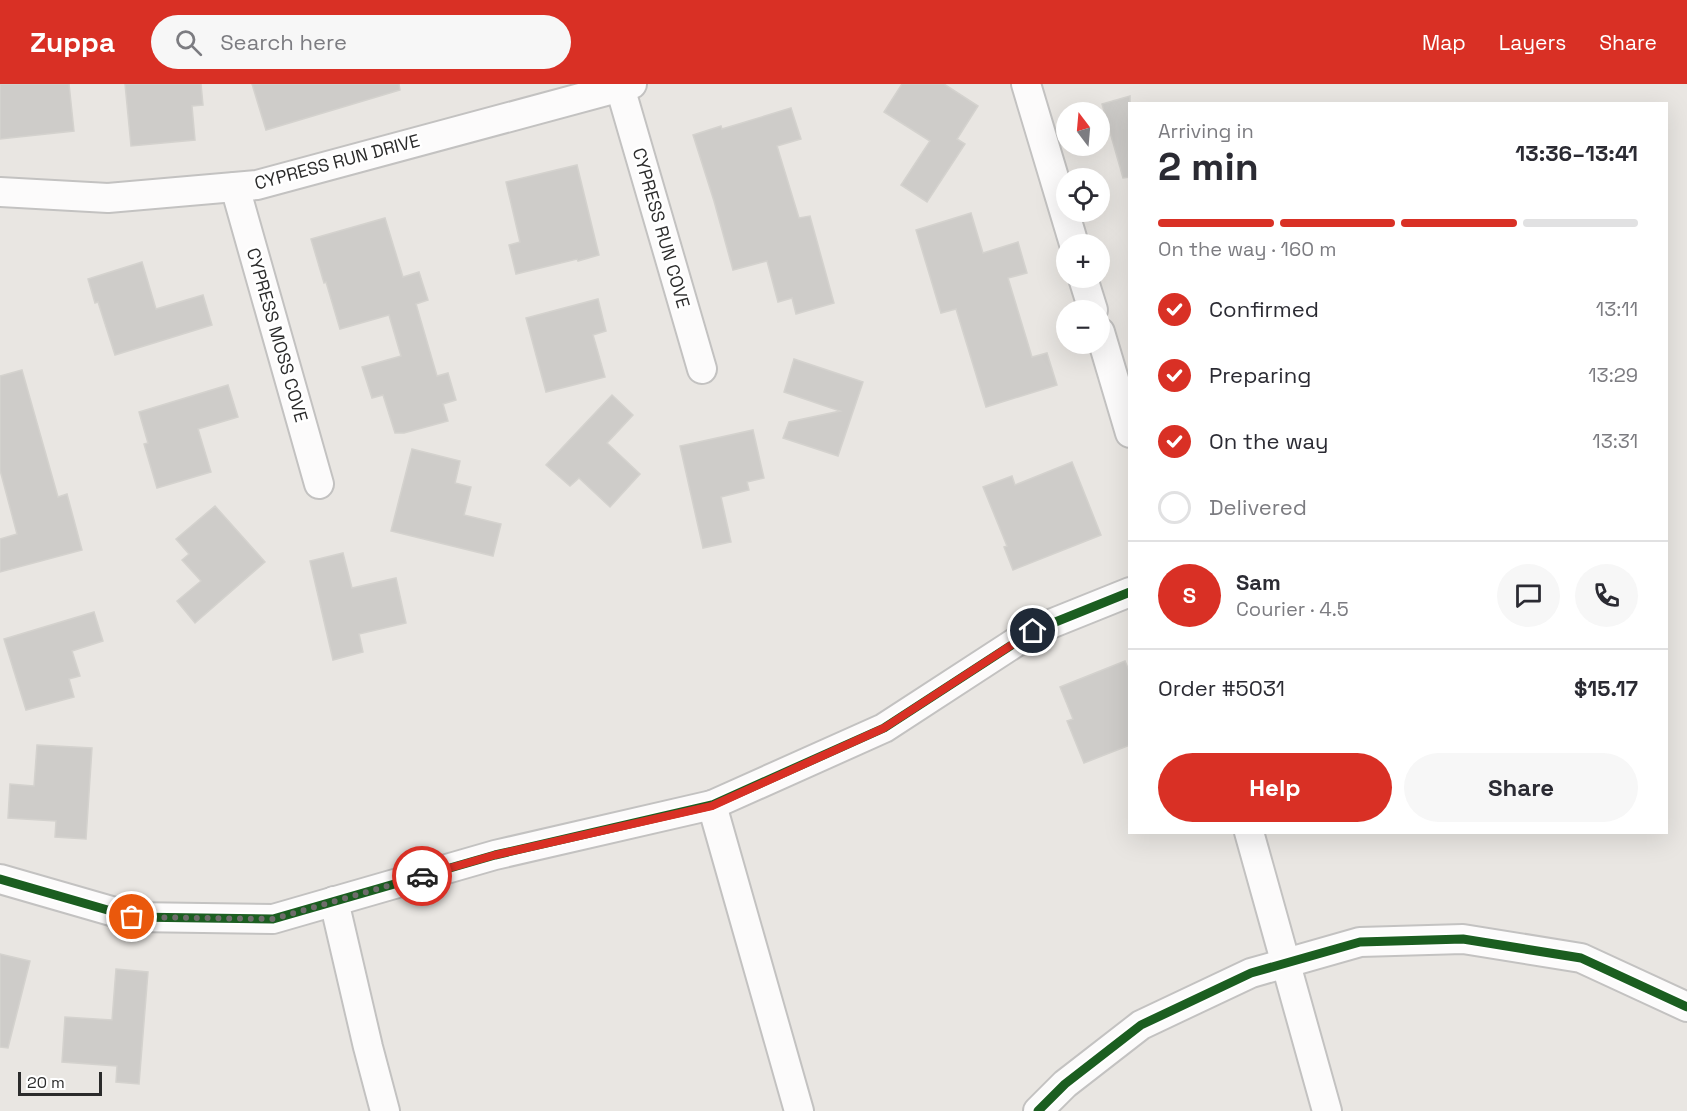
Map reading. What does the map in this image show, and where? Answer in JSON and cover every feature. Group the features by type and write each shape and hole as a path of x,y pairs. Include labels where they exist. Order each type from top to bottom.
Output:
{"street":[{"path":"1026,84 1071,234"},
{"name":"CYPRESS RUN DRIVE","path":"0,192 108,198 257,185 626,86"},
{"name":"CYPRESS RUN COVE","path":"626,86 702,369"},
{"name":"CYPRESS MOSS COVE","path":"235,187 319,484"},
{"path":"1107,354 1128,426"},
{"path":"0,879 132,917 273,919 495,855 712,806 884,728 1033,631 1128,593"},
{"path":"712,806 799,1111"},
{"path":"1250,834 1328,1111"},
{"path":"333,902 385,1111"},
{"path":"1038,1111 1065,1084 1141,1025 1251,973 1360,942 1463,939 1581,958 1687,1007"}],"building":[{"path":"0,84 69,84 74,131 0,139"},
{"path":"125,84 201,84 203,105 192,106 195,140 131,146"},
{"path":"252,84 399,84 400,90 266,130"},
{"path":"902,84 944,84 978,106 957,139 965,144 927,202 901,185 930,141 884,112"},
{"path":"1130,96 1130,102 1128,102 1128,177 1123,178 1110,132 1109,102"},
{"path":"791,108 801,139 777,146 799,218 810,216 834,303 796,314 792,298 778,302 767,261 733,270 693,135 721,126 722,129"},
{"path":"577,165 599,255 516,274 509,245 520,242 506,182"},
{"path":"971,213 983,253 1018,242 1027,273 1008,278 1032,357 1047,353 1057,385 986,407 956,309 941,313 916,230"},
{"path":"385,218 403,277 419,272 428,300 416,304 437,376 448,373 456,400 443,404 448,421 404,433 395,433 383,395 372,398 362,367 401,356 389,315 340,329 311,239"},
{"path":"142,262 156,309 203,295 212,325 115,355 88,279"},
{"path":"598,299 606,331 593,335 605,377 546,392 526,318"},
{"path":"794,359 863,382 838,456 783,438 789,422 840,411 784,392"},
{"path":"22,370 58,497 67,494 82,550 0,572 0,539 17,534 0,470 0,376"},
{"path":"228,385 238,417 198,429 211,472 157,488 144,444 148,443 139,412"},
{"path":"612,395 633,415 607,443 640,474 610,507 579,478 570,486 546,465"},
{"path":"753,430 764,478 747,482 749,490 721,497 731,542 703,548 680,446"},
{"path":"412,449 460,461 455,483 471,487 464,515 501,524 493,556 391,531"},
{"path":"1072,462 1101,535 1013,570 1004,547 1007,546 983,487 1012,476 1015,485"},
{"path":"215,506 265,562 195,623 177,601 201,581 182,560 189,554 176,539"},
{"path":"343,553 352,588 396,578 406,623 359,634 363,652 333,660 310,561"},
{"path":"94,612 103,641 72,651 80,676 69,679 74,697 26,710 4,639"},
{"path":"1125,661 1128,668 1128,746 1084,763 1067,721 1073,719 1060,687"},
{"path":"37,745 92,748 86,839 55,837 56,821 8,818 10,784 34,786"},
{"path":"0,954 30,961 8,1048 0,1047"},
{"path":"116,969 148,972 139,1084 116,1082 117,1066 62,1062 65,1017 112,1020"}],"cycle path":[{"path":"0,879 132,917 273,919 495,855 712,805 884,728 1033,631 1128,593"},
{"path":"1038,1111 1065,1084 1141,1025 1251,973 1360,942 1463,939 1581,958 1687,1007"}],"way so far":[{"path":"132,917 273,919 422,876"}],"route":[{"path":"422,876 495,855 712,806 884,728 1033,631"}]}
